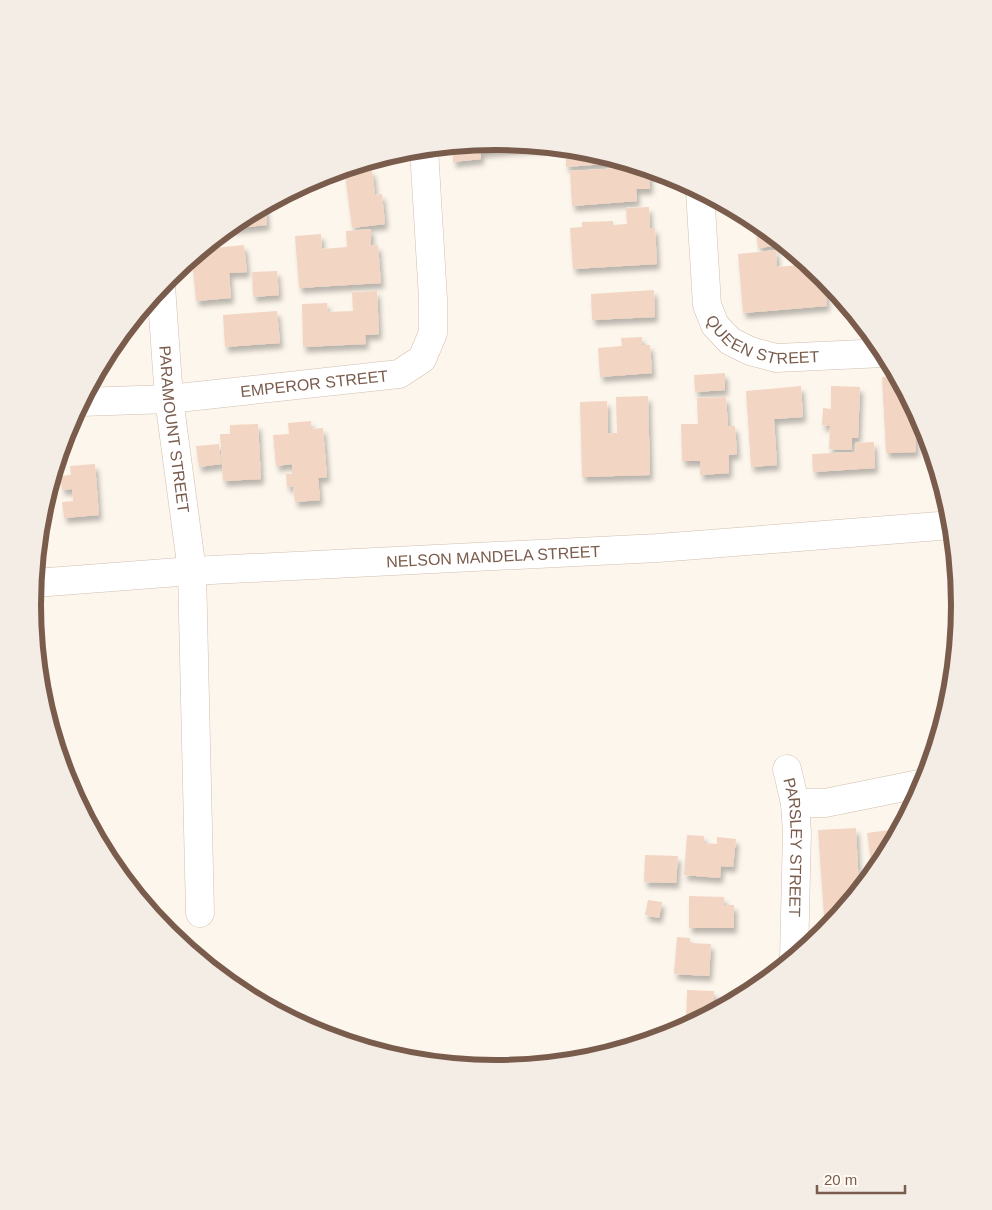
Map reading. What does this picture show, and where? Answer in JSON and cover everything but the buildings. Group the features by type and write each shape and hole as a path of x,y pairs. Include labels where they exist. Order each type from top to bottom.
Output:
{"street":[{"name":"EMPEROR STREET","path":"89,402 169,399 399,374 422,359 433,333 433,299 424,156"},
{"name":"QUEEN STREET","path":"700,199 707,305 715,325 730,341 750,351 776,358 875,353"},
{"name":"PARAMOUNT STREET","path":"162,296 169,399 192,571 200,913"},
{"name":"NELSON MANDELA STREET","path":"42,582 192,571 658,548 944,526"},
{"name":"PARSLEY STREET","path":"787,768 796,803 798,833 794,948"},
{"path":"796,803 825,803 913,785"}]}
